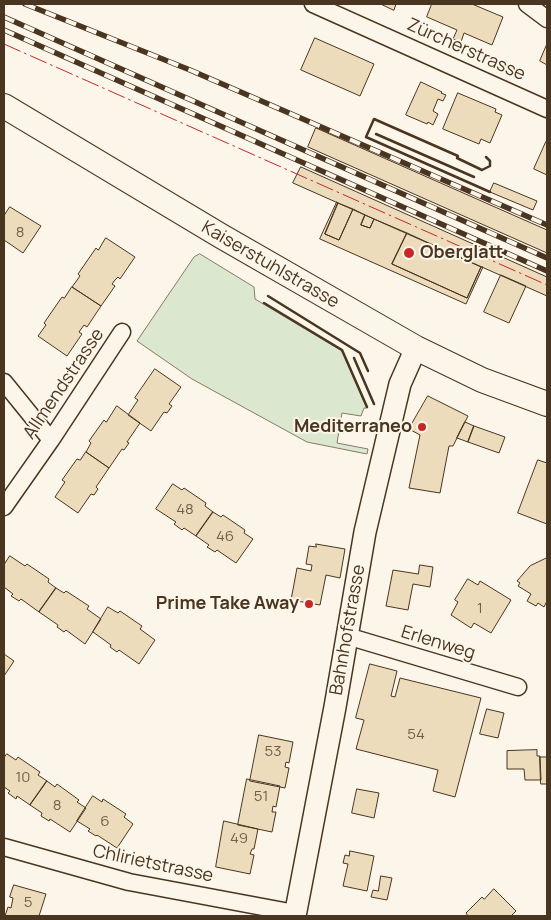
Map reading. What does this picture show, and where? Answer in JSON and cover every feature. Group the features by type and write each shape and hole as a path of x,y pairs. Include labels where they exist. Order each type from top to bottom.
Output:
{"main road":[{"name":"Kaiserstuhlstrasse","path":"4,106 237,245 416,348 482,380 547,404"}],"street":[{"name":"Zürcherstrasse","path":"313,4 547,109"},
{"path":"527,4 547,18"},
{"name":"Allmendstrasse","path":"4,507 51,440 122,332"},
{"name":"Bahnhofstrasse","path":"295,914 365,532 400,384 416,348"},
{"path":"4,382 51,440"},
{"name":"Erlenweg","path":"347,636 518,687"},
{"name":"Chlirietstrasse","path":"4,847 129,882 295,914"}],"green space":[{"path":"200,254 254,287 255,299 342,351 367,408 364,408 361,416 342,413 337,443 368,449 367,454 307,442 192,379 137,341 194,257"}],"building":[{"path":"381,4 396,4 394,10"},
{"path":"432,4 472,4 503,17 492,45 464,33 461,42 453,39 457,30 427,17"},
{"path":"315,38 374,64 360,96 301,70"},
{"path":"547,44 547,65 540,61"},
{"path":"421,82 446,95 443,101 438,99 433,111 438,114 433,125 406,115"},
{"path":"458,93 496,109 495,112 502,115 490,143 481,139 479,144 443,129"},
{"path":"316,128 547,230 547,253 308,147"},
{"path":"547,143 547,175 534,169"},
{"path":"301,167 547,277 547,296 293,183"},
{"path":"494,183 537,201 533,210 490,192"},
{"path":"337,202 325,234 339,240 353,209 365,215 361,225 370,228 374,219 407,233 392,264 467,298 481,267 483,267 466,304 320,239"},
{"path":"338,203 353,209 339,240 325,234"},
{"path":"10,207 41,226 23,253 4,240 4,216"},
{"path":"365,215 374,219 370,228 361,225"},
{"path":"407,233 481,267 467,298 392,264"},
{"path":"106,238 135,257 120,279 118,277 112,284 115,286 101,306 72,287 80,276 78,274 96,248 98,250"},
{"path":"501,275 526,286 509,323 484,312"},
{"path":"72,287 101,306 87,327 84,325 79,332 82,334 67,356 38,336 46,325 44,323 62,297 64,298"},
{"path":"155,369 181,387 169,404 172,406 167,413 164,412 151,431 128,415 138,400 135,398"},
{"path":"428,396 468,416 453,446 449,446 440,493 409,488 420,435 409,429"},
{"path":"117,406 140,423 127,442 129,443 124,450 122,449 109,468 86,452 91,443 89,441"},
{"path":"465,422 474,426 468,442 457,438"},
{"path":"474,426 505,437 499,453 468,442"},
{"path":"86,452 109,468 96,487 98,489 94,495 91,494 78,513 55,497 65,482 62,480 77,459 80,460"},
{"path":"538,460 547,463 547,524 518,513"},
{"path":"173,484 182,490 184,488 206,503 205,506 213,512 196,536 184,528 182,530 174,524 176,522 156,509"},
{"path":"213,512 221,517 223,515 245,530 244,533 253,539 236,563 217,550 215,552 207,547 209,545 196,536"},
{"path":"316,544 345,549 340,578 326,575 320,605 291,600 297,568 311,571 312,565 306,564 309,546 316,547"},
{"path":"10,556 25,566 27,564 49,579 48,582 56,588 39,612 21,599 19,601 11,596 13,594 4,587 4,565"},
{"path":"547,558 547,601 544,607 538,603 536,606 527,601 531,594 518,586 520,583 517,581 530,566"},
{"path":"420,565 433,567 430,587 413,584 408,610 386,606 393,570 418,574"},
{"path":"468,579 478,585 480,581 511,600 491,633 474,623 471,628 451,615 458,602 455,600"},
{"path":"56,588 64,593 66,591 89,606 87,609 101,619 85,644 66,630 64,632 57,627 58,625 39,612"},
{"path":"108,607 118,613 120,611 142,626 140,629 155,640 139,664 119,650 117,652 110,647 111,645 93,632"},
{"path":"4,654 14,661 4,676"},
{"path":"370,664 397,671 391,696 395,697 400,678 481,698 455,797 433,791 438,770 356,749 364,720 356,718"},
{"path":"487,709 504,713 498,738 480,734"},
{"path":"259,735 293,742 289,763 286,762 285,767 289,768 285,788 250,781"},
{"path":"537,750 537,756 540,756 541,780 525,780 524,769 507,769 507,751"},
{"path":"7,754 16,760 18,757 40,772 38,775 47,781 30,805 17,796 16,799 4,787 4,758"},
{"path":"540,757 547,757 547,784 541,784"},
{"path":"247,779 280,786 276,807 273,806 272,812 276,812 272,832 238,825"},
{"path":"47,781 55,787 57,784 79,800 77,802 86,808 70,832 50,819 49,821 41,816 42,813 30,805"},
{"path":"357,789 379,793 374,818 352,813"},
{"path":"93,796 102,802 103,799 126,814 124,817 133,824 117,848 88,831 90,829 77,821"},
{"path":"224,821 258,829 254,849 252,849 250,854 254,855 250,874 216,867"},
{"path":"350,851 374,856 367,891 343,886 348,864 343,863 345,855 349,856"},
{"path":"381,876 392,878 387,900 371,897 373,890 378,891"},
{"path":"14,885 46,894 39,916 5,916 8,907 11,908 13,898 10,897"},
{"path":"494,889 516,911 511,916 468,916 466,913 482,897 484,899"}],"railway":[{"path":"25,4 190,70 547,225"},
{"path":"4,17 547,258"},
{"path":"4,30 547,271"}],"wall":[{"path":"486,157 490,161 490,166 482,170 457,158 458,156 374,119 366,137 490,192"},
{"path":"376,134 474,177"},
{"path":"268,296 360,353 368,371"},
{"path":"264,303 342,350 367,407"},
{"path":"354,358 374,404"}],"power":[{"path":"4,44 547,285"}],"place":[{"name":"Oberglatt","path":"409,253"},
{"name":"Mediterraneo","path":"422,427"},
{"name":"Prime Take Away","path":"309,604"}]}
